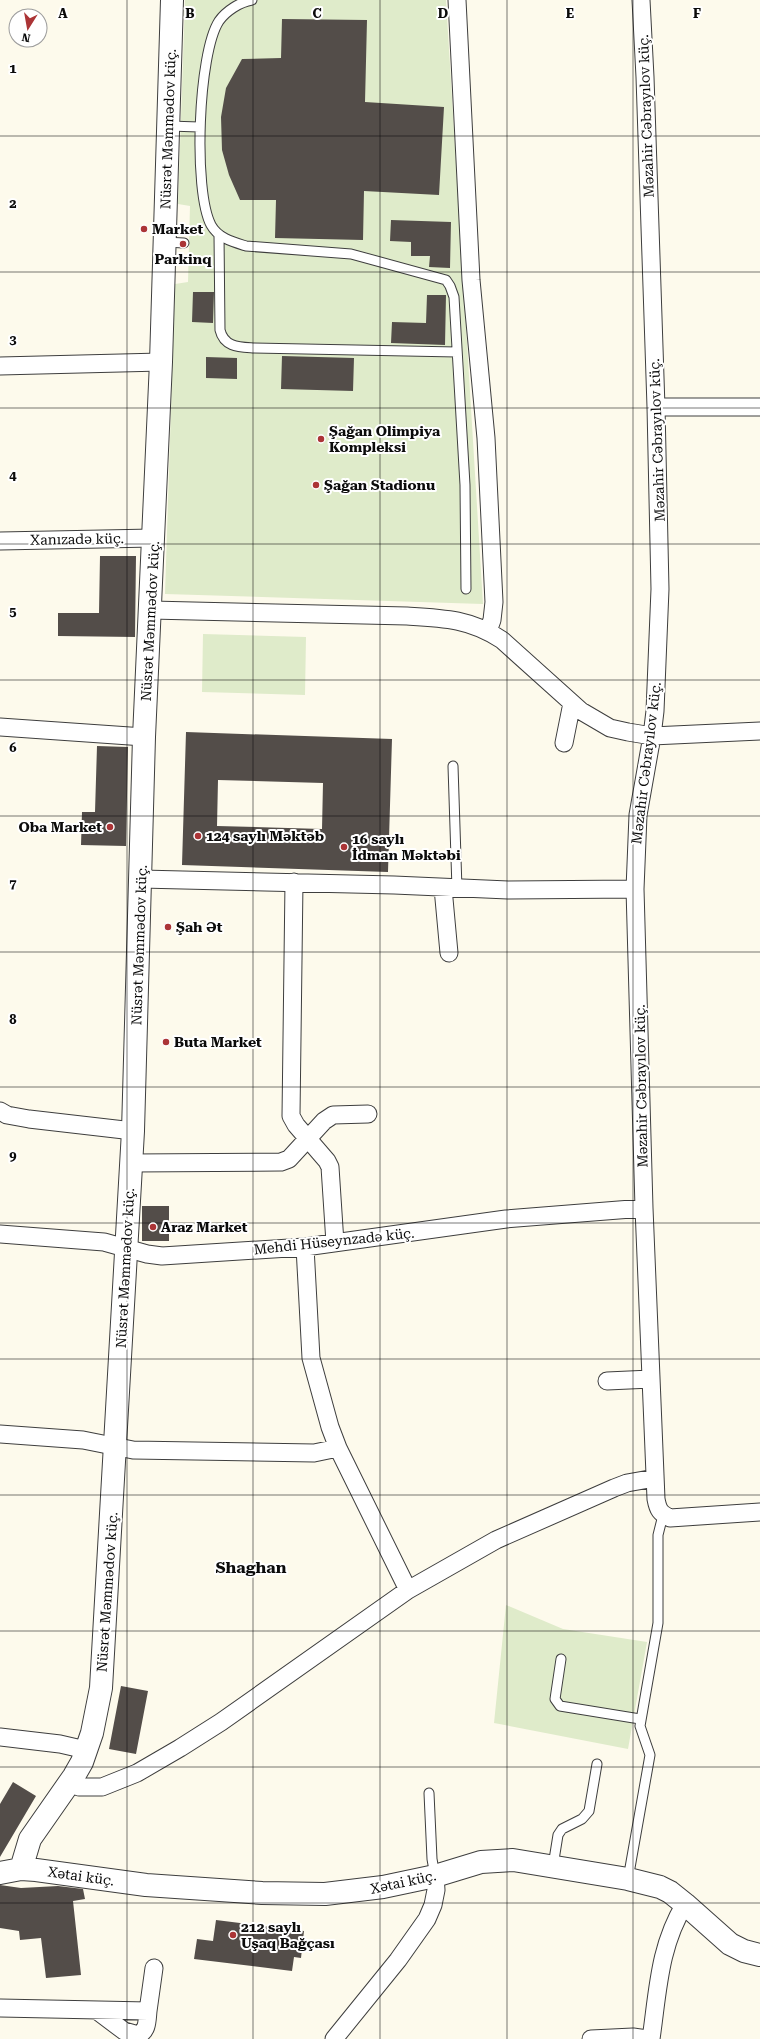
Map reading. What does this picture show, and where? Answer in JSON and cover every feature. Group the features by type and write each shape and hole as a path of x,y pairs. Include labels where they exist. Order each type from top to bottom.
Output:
{"street":[{"name":"Nüsrət Məmmədov küç.","path":"10,1871 30,1839 69,1783 86,1750 92,1733 101,1688 116,1448 125,1247 132,1163 144,737 151,610 161,362 174,242 169,126 172,0"},
{"path":"457,0 471,280 485,431 494,602 492,620 488,631"},
{"name":"Məzahir Cəbrayılov küç.","path":"641,0 656,407 660,589 652,736 638,815 635,889 644,1208 655,1478 658,1509 663,1515"},
{"path":"0,366 161,362"},
{"path":"656,407 760,407"},
{"name":"Xanızadə küç.","path":"0,541 153,538"},
{"path":"151,610 407,616 449,619 470,624 488,631 502,640 572,703 590,717 610,728 652,736 760,730"},
{"path":"564,743 572,703"},
{"path":"0,726 144,737"},
{"path":"141,879 394,885 450,889 635,889"},
{"path":"294,882 290,1109 291,1116 296,1125 327,1161 330,1167 334,1243"},
{"path":"449,954 450,889"},
{"path":"0,1111 7,1115 29,1119 133,1131"},
{"path":"132,1163 281,1162 289,1159 324,1121 333,1115 368,1114"},
{"name":"Mehdi Hüseynzadə küç.","path":"0,1234 104,1242 147,1254 162,1256 306,1247 506,1219 644,1208"},
{"path":"306,1247 311,1358 330,1427 338,1448 408,1590"},
{"path":"607,1381 651,1379"},
{"path":"0,1434 83,1440 116,1448 151,1451 306,1452 338,1448"},
{"path":"69,1783 79,1787 90,1788 119,1782 180,1748 408,1590 509,1534 627,1483 655,1478"},
{"path":"663,1515 670,1518 683,1519 760,1512"},
{"path":"0,1737 60,1744 86,1750"},
{"name":"Xətai küç.","path":"10,1871 146,1885 297,1894 352,1892 435,1876 481,1862 513,1860 628,1879 660,1887 670,1892 685,1904 730,1944 744,1951 760,1956"},
{"path":"334,2039 398,1960 427,1919 433,1905 436,1890 435,1876"},
{"path":"651,2039 666,1943 674,1921 685,1904"},
{"path":"96,2010 124,2031 138,2035 143,2033 146,2028 154,1968"},
{"path":"0,2008 148,2011"},
{"path":"591,2039 633,2037 647,2039"}],"lane":[{"path":"252,0 231,9 220,21 213,36 199,126 199,151 205,203 211,226 219,235 231,242 260,248 351,254 446,280 454,297 465,485 466,589"},
{"path":"169,126 199,126"},
{"path":"219,235 220,330 222,337 226,342 235,346 253,348 457,352"},
{"path":"450,889 453,766"},
{"path":"628,1879 650,1755 641,1731 640,1719 658,1623 658,1535 659,1522 663,1515"},
{"path":"560,1660 555,1699 560,1706 640,1719"},
{"path":"553,1866 557,1840 562,1829 582,1819 588,1811 597,1764"},
{"path":"429,1793 432,1859 435,1876"}],"green space":[{"name":"Şağan Olimpiya Kompleksi","path":"185,0 446,0 483,604 165,594 175,284 188,282 190,206 178,204"},
{"path":"203,634 306,637 305,695 202,692"},
{"path":"506,1605 563,1629 647,1642 628,1749 494,1723"}],"building":[{"path":"282,19 367,20 365,102 444,107 439,195 364,191 363,240 275,238 276,200 240,200 229,175 222,150 221,117 226,88 242,59 281,58"},
{"path":"391,220 451,222 450,268 429,267 430,256 411,256 411,242 390,241"},
{"path":"193,292 214,292 213,323 192,322"},
{"path":"427,295 446,295 445,345 391,343 392,322 426,323"},
{"path":"282,356 354,358 353,391 281,389"},
{"path":"206,357 237,358 237,379 206,378"},
{"path":"100,556 136,556 135,637 58,636 58,613 99,613"},
{"path":"186,732 392,739 388,872 182,865","holes":["218,780 323,783 322,829 217,826"]},
{"path":"97,746 128,747 126,846 81,845 82,812 95,812"},
{"path":"142,1206 169,1206 169,1241 142,1241"},
{"path":"121,1686 148,1691 136,1754 109,1749"},
{"path":"13,1782 36,1796 0,1857 0,1804"},
{"path":"0,1885 21,1888 58,1886 83,1889 85,1899 73,1901 81,1975 46,1978 41,1938 20,1940 19,1931 0,1928"},
{"path":"216,1920 304,1931 301,1958 294,1957 292,1971 194,1959 197,1939 213,1941"}],"place":[{"name":"Market","path":"144,229"},
{"name":"Parkinq","path":"183,244"},
{"name":"Şağan Olimpiya Kompleksi","path":"321,439"},
{"name":"Şağan Stadionu","path":"316,485"},
{"name":"Oba Market","path":"110,827"},
{"name":"124 saylı Məktəb","path":"198,836"},
{"name":"16 saylı İdman Məktəbi","path":"344,847"},
{"name":"Şah Ət","path":"168,927"},
{"name":"Buta Market","path":"166,1042"},
{"name":"Araz Market","path":"153,1227"},
{"name":"212 saylı Uşaq Bağçası","path":"233,1935"}],"district":[{"name":"Shaghan","path":"251,1567"}]}
